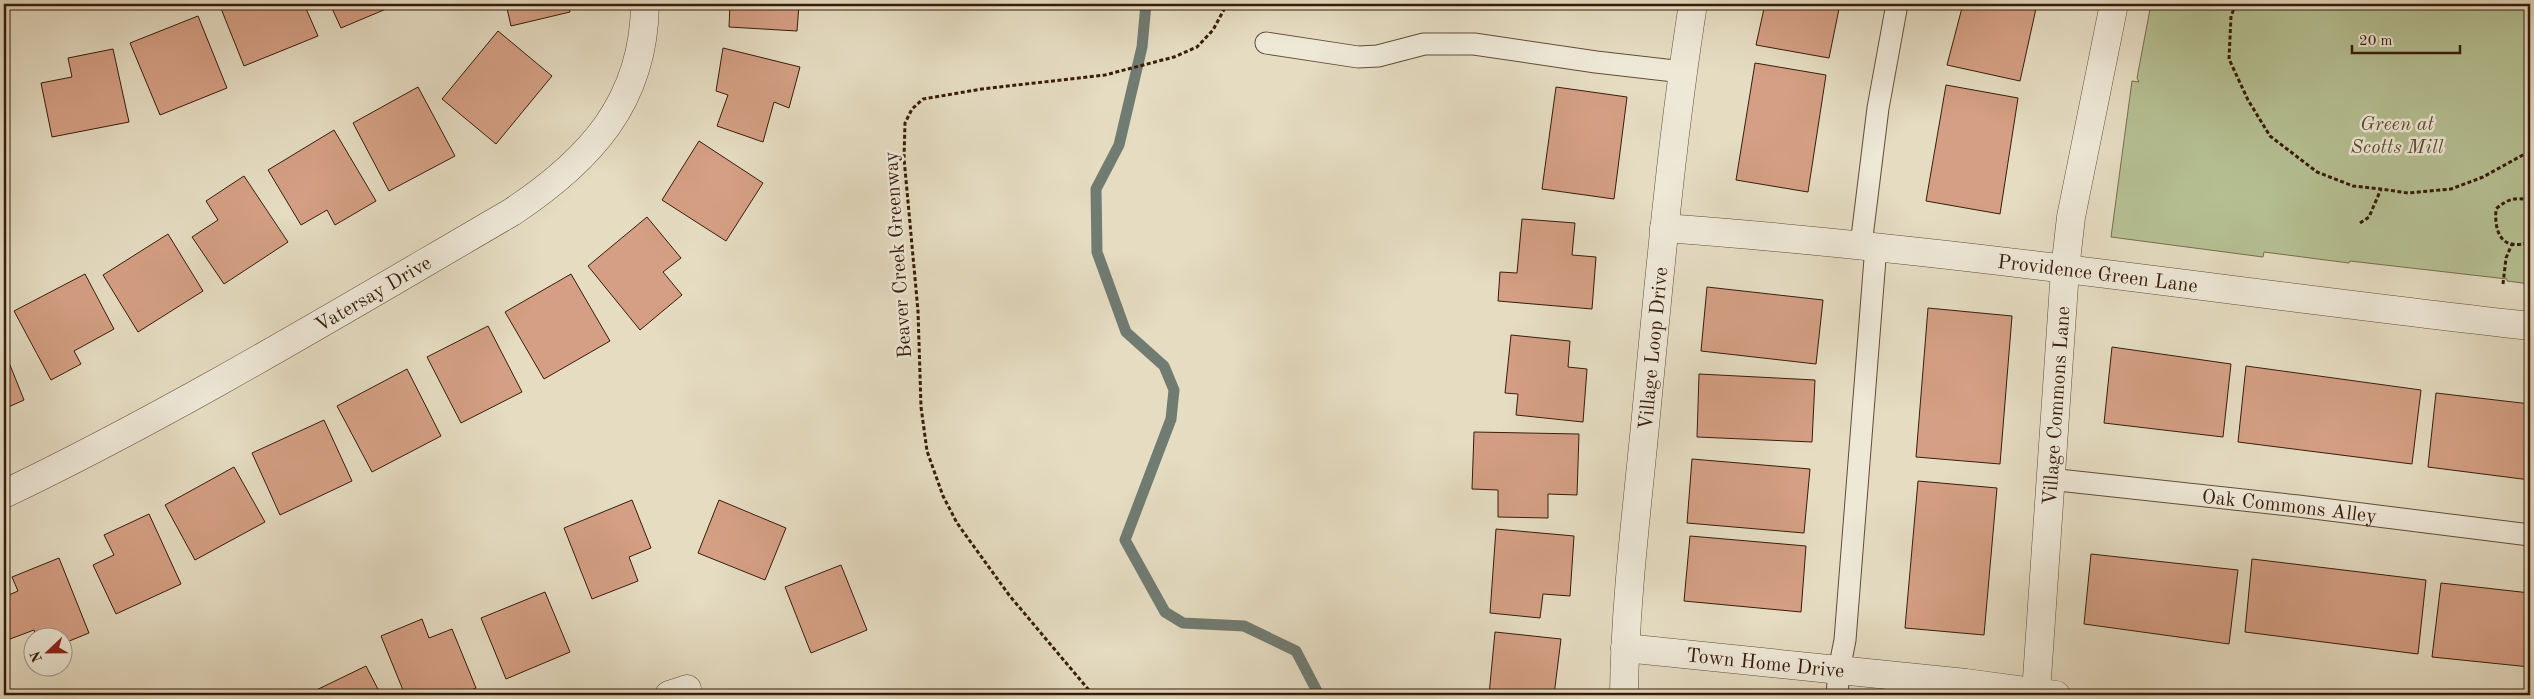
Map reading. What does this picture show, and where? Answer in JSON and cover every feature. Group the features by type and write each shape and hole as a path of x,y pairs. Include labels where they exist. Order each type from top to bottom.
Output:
{"street":[{"name":"Vatersay Drive","path":"4,494 111,441 226,378 512,212 550,187 587,152 605,130 624,98 645,29 646,4"},
{"name":"Village Loop Drive","path":"1624,695 1625,648 1664,228 1693,4"},
{"name":"Village Commons Lane","path":"2046,694 2049,479 2065,270 2071,217 2114,4"},
{"name":"Providence Green Lane","path":"1664,228 1868,245 2530,326"},
{"name":"Town Home Drive","path":"1625,648 1838,683 2046,694"}],"lane":[{"path":"1838,683 1845,640 1878,108 1897,4"},
{"path":"1266,42 1358,58 1378,56 1424,44 1474,44 1596,62 1683,72"},
{"name":"Oak Commons Alley","path":"2049,479 2298,506 2530,535"}],"path":[{"name":"Beaver Creek Greenway","path":"1093,695 1009,594 957,523 943,496 927,451 920,407 918,311 904,158 905,123 912,109 922,99 1105,75 1174,57 1197,47 1213,30 1227,4"},
{"path":"2236,4 2231,16 2229,59 2248,100 2270,136 2317,172 2353,186 2408,193 2451,189 2484,177 2530,151"},
{"path":"2360,223 2369,217 2381,189"},
{"path":"2530,200 2518,198 2505,201 2496,209 2495,222 2497,234 2512,244 2518,246 2530,242"},
{"path":"2503,284 2506,258 2512,244"}],"green space":[{"name":"Green at Scotts Mill","path":"2151,4 2530,4 2530,284 2507,281 2507,279 2350,261 2349,263 2264,252 2263,257 2111,237 2132,81 2139,82 2137,78"}],"building":[{"path":"225,4 304,4 318,36 244,66 220,6"},
{"path":"330,4 398,4 341,28"},
{"path":"506,4 568,4 570,12 511,26"},
{"path":"730,4 799,4 797,31 729,27"},
{"path":"1765,4 1840,4 1829,58 1756,45"},
{"path":"1963,4 2037,4 2020,81 1947,65"},
{"path":"198,16 227,88 160,115 130,43"},
{"path":"498,31 552,76 496,144 442,99"},
{"path":"723,48 800,67 789,108 774,102 763,142 717,126 728,95 716,91"},
{"path":"113,49 129,122 52,137 41,83 72,77 68,58"},
{"path":"1755,63 1826,75 1808,192 1736,180"},
{"path":"1946,85 2018,98 2000,214 1926,201"},
{"path":"418,87 455,156 389,191 353,123"},
{"path":"1556,87 1627,97 1614,199 1542,189"},
{"path":"334,130 376,201 335,225 327,210 301,225 268,170"},
{"path":"699,141 763,183 726,241 662,200"},
{"path":"244,176 288,242 224,284 192,237 218,220 206,201"},
{"path":"647,217 681,258 663,272 682,295 640,330 588,266"},
{"path":"1522,219 1575,223 1572,255 1596,257 1592,309 1498,301 1500,272 1517,273"},
{"path":"168,234 203,291 138,332 103,275"},
{"path":"85,274 114,329 74,351 81,364 51,380 14,311"},
{"path":"571,274 610,341 544,379 505,312"},
{"path":"1707,287 1823,300 1816,364 1701,351"},
{"path":"1928,308 2012,316 2000,464 1916,457"},
{"path":"488,326 522,392 461,423 427,357"},
{"path":"1511,335 1570,341 1568,367 1587,369 1583,422 1516,415 1518,394 1505,393"},
{"path":"2112,347 2231,364 2223,437 2104,423"},
{"path":"4,350 24,400 4,409"},
{"path":"2246,366 2421,390 2412,464 2238,442"},
{"path":"407,369 441,436 372,472 337,406"},
{"path":"1699,374 1815,380 1812,442 1697,437"},
{"path":"2436,393 2530,404 2530,480 2428,467"},
{"path":"324,420 352,481 280,515 252,453"},
{"path":"1474,432 1579,434 1577,495 1548,494 1548,518 1498,517 1498,490 1472,489"},
{"path":"1692,459 1810,469 1804,533 1687,523"},
{"path":"234,467 265,522 195,560 165,505"},
{"path":"1918,481 1997,488 1984,635 1905,628"},
{"path":"632,500 651,548 629,557 638,581 592,599 564,528"},
{"path":"719,500 786,528 765,580 698,553"},
{"path":"149,514 181,584 116,614 93,565 114,555 104,535"},
{"path":"1496,529 1574,536 1570,596 1543,594 1540,618 1490,613"},
{"path":"1690,536 1806,546 1801,612 1684,601"},
{"path":"2091,554 2238,570 2229,644 2084,624"},
{"path":"59,558 89,633 72,640 72,626 22,626 22,634 10,639 4,623 4,597 18,591 12,577"},
{"path":"2252,559 2426,580 2418,654 2245,632"},
{"path":"841,565 867,630 811,653 785,587"},
{"path":"2441,583 2530,593 2530,667 2432,657"},
{"path":"545,592 570,652 506,679 481,618"},
{"path":"422,619 429,638 452,629 476,688 459,695 405,695 381,636"},
{"path":"1495,632 1561,639 1554,695 1489,695"},
{"path":"366,666 381,695 306,695"}],"waterway":[{"path":"1146,4 1142,47 1119,145 1096,189 1097,252 1126,332 1164,366 1174,390 1171,419 1125,540 1165,612 1183,623 1244,626 1296,651 1319,695"}]}
